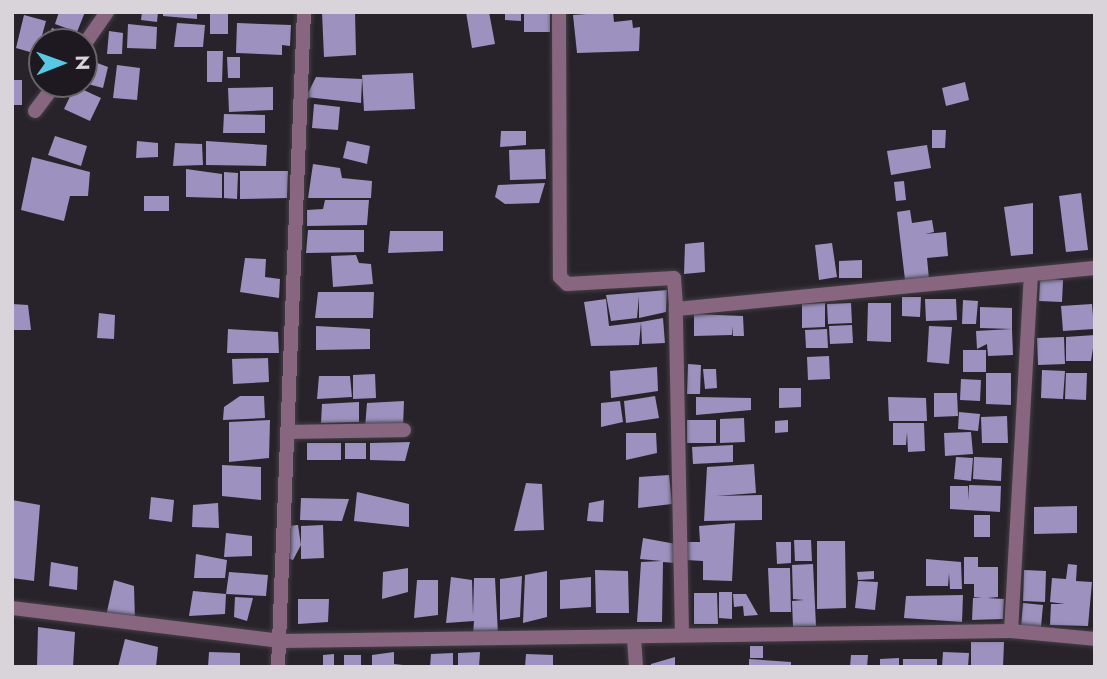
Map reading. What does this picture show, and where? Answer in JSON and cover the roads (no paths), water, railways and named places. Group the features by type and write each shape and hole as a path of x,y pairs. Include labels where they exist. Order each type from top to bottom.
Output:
{"street":[{"path":"96,28 107,12"},
{"path":"278,667 291,432 304,12"},
{"path":"558,12 560,277 567,284 674,278 677,309 682,635"},
{"path":"35,111 45,98"},
{"path":"677,309 1095,268"},
{"path":"1011,631 1031,276"},
{"path":"291,432 404,430"},
{"path":"12,608 280,641 1011,631 1095,639"},
{"path":"634,638 636,667"}]}
